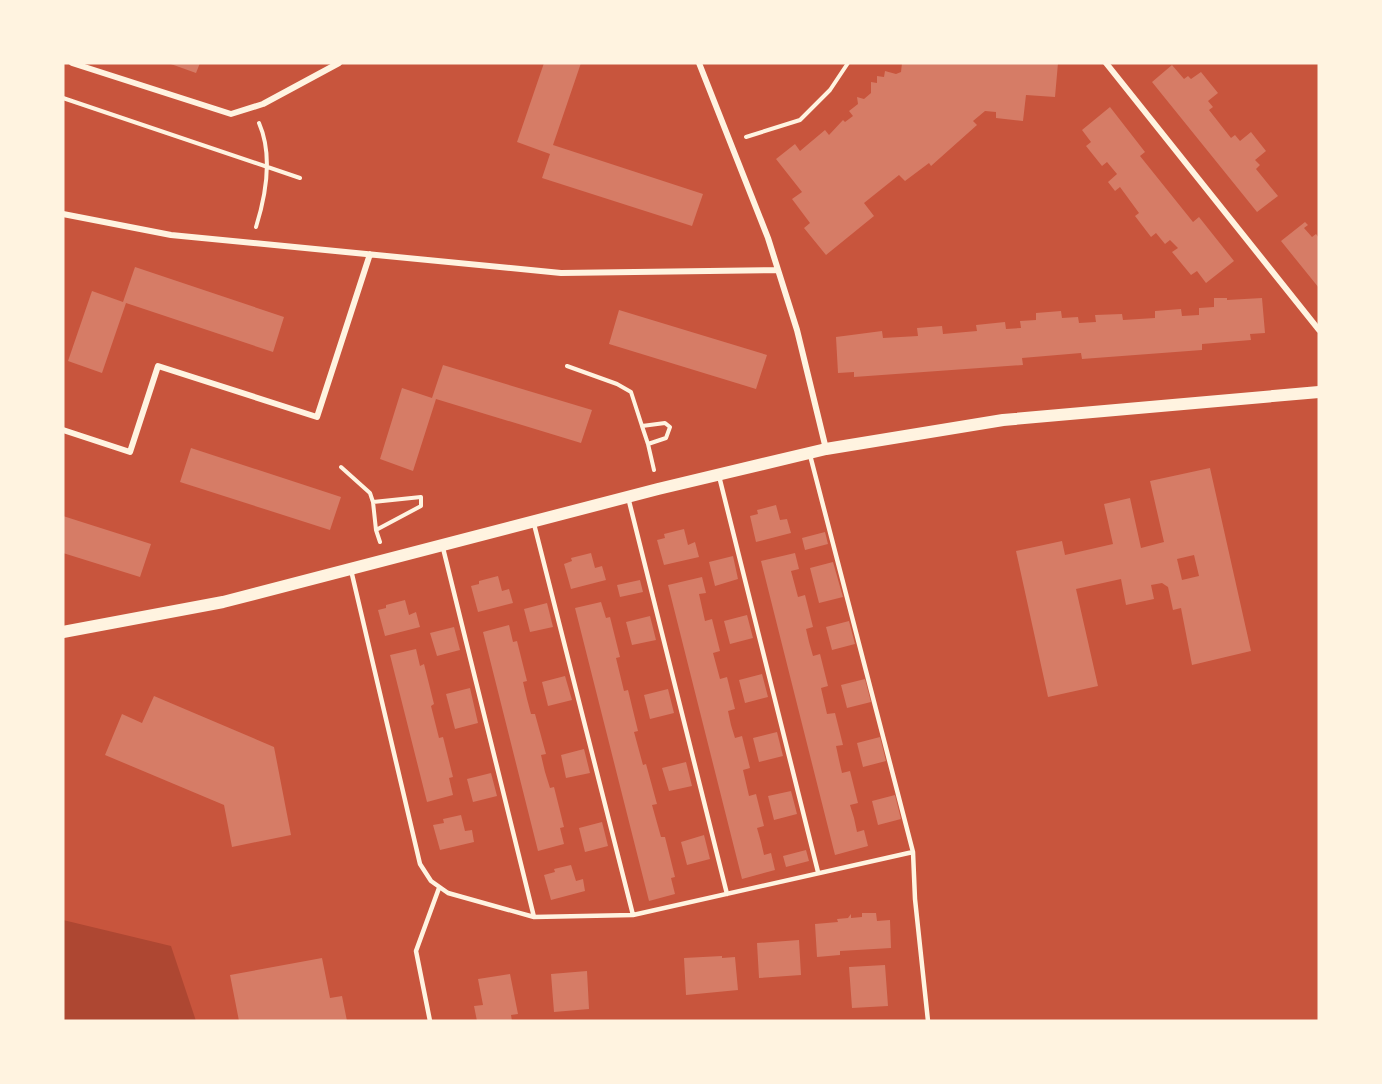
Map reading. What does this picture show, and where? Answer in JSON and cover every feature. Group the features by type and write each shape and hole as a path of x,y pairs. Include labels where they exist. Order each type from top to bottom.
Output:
{"main road":[{"path":"63,632 191,609 809,452 1003,420 1319,392"}],"street":[{"path":"72,63 221,113 251,110 339,63"},
{"path":"699,63 778,270 797,330 826,449"},
{"path":"1106,63 1319,330"},
{"path":"63,216 151,232 578,274 778,270"},
{"path":"63,430 130,452 158,366 317,417 370,254"}],"lane":[{"path":"809,452 913,852 916,910 928,1021"},
{"path":"719,474 818,872"},
{"path":"628,497 727,894"},
{"path":"533,521 633,915"},
{"path":"442,545 534,917"},
{"path":"350,569 420,864 424,874 448,893 534,917 633,915 913,852"},
{"path":"430,1021 416,951 439,888"}],"path":[{"path":"730,142 800,120 830,90 848,63"},
{"path":"63,98 300,178"},
{"path":"251,110 261,125 267,148 259,217 252,243"},
{"path":"567,366 617,384 631,392 648,444 658,489"},
{"path":"642,426 665,423 670,427 666,438 648,444"},
{"path":"340,468 370,493 376,530 385,560"},
{"path":"373,502 420,497 421,506 376,530"}],"shaded area":[{"path":"63,920 171,946 196,1021 63,1021"}],"building":[{"path":"168,63 200,63 196,73"},
{"path":"544,63 581,63 553,145 703,194 692,226 542,178 550,154 517,142"},
{"path":"902,63 1058,63 1055,97 1026,95 1023,121 996,118 996,112 985,111 973,121 977,125 931,166 929,163 905,181 899,175 864,203 874,216 826,255 804,228 810,223 792,199 802,192 776,159 795,144 800,151 825,130 829,135 843,120 845,122 853,116 849,111 858,104 857,97 864,99 871,93 871,82 877,83 877,76 884,77 885,71 896,74 901,72"},
{"path":"1172,65 1184,79 1188,76 1191,79 1201,72 1218,93 1208,101 1213,107 1209,110 1231,138 1235,135 1240,141 1251,132 1266,151 1255,160 1260,165 1256,169 1278,196 1257,212 1152,82"},
{"path":"1110,107 1145,152 1140,156 1193,222 1199,217 1234,261 1206,283 1197,271 1191,275 1172,252 1178,248 1170,240 1165,244 1156,233 1151,237 1135,216 1139,213 1120,187 1115,191 1108,182 1117,174 1107,162 1102,166 1086,146 1091,142 1082,130"},
{"path":"1305,222 1308,225 1304,228 1312,237 1316,234 1319,238 1319,288 1281,241"},
{"path":"135,267 284,317 273,352 126,303 102,373 68,361 92,291 123,302"},
{"path":"1214,298 1227,298 1227,300 1262,298 1265,333 1250,334 1251,340 1202,344 1202,350 1082,359 1081,353 1022,358 1023,365 854,377 854,372 838,373 836,337 882,331 883,338 918,336 917,328 942,326 943,334 977,331 976,325 1005,322 1006,329 1021,328 1020,321 1036,320 1036,313 1061,311 1062,318 1078,317 1079,323 1096,322 1095,315 1122,314 1123,320 1155,318 1155,311 1181,309 1182,316 1199,315 1199,308 1214,307"},
{"path":"619,310 767,355 756,389 609,344"},
{"path":"443,365 592,410 581,443 436,399 413,471 380,459 402,388 432,398"},
{"path":"191,448 341,497 330,530 180,482"},
{"path":"1210,468 1251,651 1192,665 1181,608 1173,610 1168,587 1162,583 1151,585 1154,599 1126,605 1121,579 1076,589 1098,686 1048,697 1016,551 1062,541 1065,555 1113,544 1104,504 1130,498 1141,548 1164,542 1150,481","holes":["1194,555 1199,576 1182,580 1177,559"]},
{"path":"776,505 780,520 787,519 791,533 756,542 750,516 758,514 757,510"},
{"path":"63,516 151,544 140,577 63,553"},
{"path":"684,529 688,545 695,542 699,557 664,565 657,540 665,538 664,534"},
{"path":"825,532 828,544 805,550 802,538"},
{"path":"591,553 595,568 602,566 606,580 571,589 564,564 572,561 571,558"},
{"path":"795,553 799,569 791,571 798,597 805,595 813,627 806,629 809,642 813,656 820,654 828,686 821,688 827,714 835,713 843,745 836,746 842,773 850,771 858,803 850,805 857,832 864,830 868,846 835,855 761,561"},
{"path":"733,556 738,579 715,586 709,562"},
{"path":"833,562 843,597 819,603 810,568"},
{"path":"498,576 502,591 509,589 513,603 478,612 471,586 479,584 479,581"},
{"path":"702,577 706,593 699,594 705,621 712,619 720,651 713,653 720,679 727,677 735,709 728,711 731,725 735,738 742,736 750,768 743,770 749,796 756,794 764,826 757,828 764,855 771,853 775,870 742,879 668,585"},
{"path":"640,580 643,592 620,597 617,585"},
{"path":"405,600 409,615 416,612 420,627 385,636 378,610 386,608 386,605"},
{"path":"601,602 606,618 610,617 620,657 616,658 624,691 628,690 638,731 634,732 657,804 652,805 661,837 665,837 675,877 671,878 675,894 649,901 575,608"},
{"path":"547,603 553,627 530,632 524,609"},
{"path":"747,615 753,638 730,644 724,621"},
{"path":"650,616 656,640 632,645 626,622"},
{"path":"849,621 855,644 832,650 826,627"},
{"path":"509,625 513,642 517,641 527,681 523,682 531,714 535,714 546,754 541,755 545,772 550,788 554,787 564,827 560,828 564,844 538,851 483,632"},
{"path":"454,627 460,650 437,656 430,633"},
{"path":"416,649 420,666 424,664 434,704 431,706 439,738 443,737 453,777 449,778 453,795 427,802 390,655"},
{"path":"762,674 768,697 745,703 739,680"},
{"path":"565,676 572,700 548,706 542,682"},
{"path":"865,679 871,702 847,708 841,685"},
{"path":"470,688 478,723 455,729 446,694"},
{"path":"668,689 674,713 650,719 644,695"},
{"path":"154,696 274,747 291,835 232,847 224,805 105,755 122,714 142,723"},
{"path":"777,732 783,756 759,762 753,738"},
{"path":"880,737 886,761 863,767 857,743"},
{"path":"584,749 590,773 566,778 561,755"},
{"path":"686,762 692,786 669,791 662,768"},
{"path":"491,773 497,796 473,802 467,779"},
{"path":"791,791 797,814 774,820 768,796"},
{"path":"895,795 901,819 878,825 872,801"},
{"path":"461,815 465,831 472,830 474,842 440,850 433,825 444,823 443,819"},
{"path":"602,822 608,846 585,852 579,828"},
{"path":"704,835 710,859 687,865 681,842"},
{"path":"806,850 809,861 786,867 783,856"},
{"path":"571,865 576,881 583,879 585,891 551,900 544,875 555,872 554,869"},
{"path":"862,913 876,913 877,921 890,920 891,948 840,951 840,955 817,957 815,924 838,922 837,919 848,918 851,914 851,918 862,917"},
{"path":"799,940 801,975 759,978 757,943"},
{"path":"722,956 722,958 735,957 738,990 686,995 684,958"},
{"path":"322,958 330,998 342,996 347,1021 239,1021 230,975"},
{"path":"885,965 888,1006 852,1008 849,967"},
{"path":"587,971 589,1009 554,1012 551,974"},
{"path":"510,974 518,1014 511,1015 512,1021 477,1021 474,1006 483,1005 478,979"}]}
